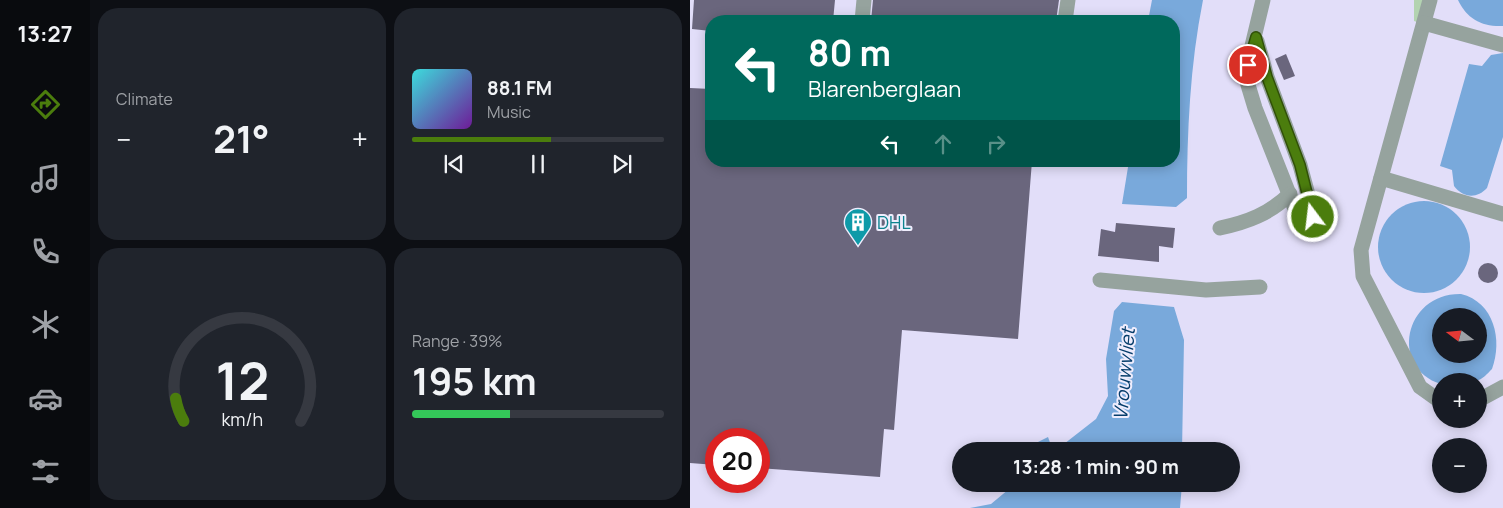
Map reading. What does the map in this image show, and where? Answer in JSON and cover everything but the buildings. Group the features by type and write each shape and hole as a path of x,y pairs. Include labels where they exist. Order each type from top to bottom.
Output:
{"street":[{"path":"863,15 864,0"},
{"path":"1066,15 1068,0"},
{"path":"1263,0 1256,37 1245,76 1255,108 1297,214"},
{"path":"1430,0 1361,250 1363,276 1420,387 1432,396"},
{"path":"1424,23 1503,45"},
{"path":"1256,37 1267,77 1300,165 1318,232"},
{"path":"1381,178 1503,214"},
{"path":"1220,228 1248,222 1263,215 1290,194"},
{"path":"1100,280 1206,290 1260,287"},
{"path":"1487,395 1503,386"}],"green space":[{"path":"1414,0 1424,0 1417,22 1414,21"}],"water":[{"path":"1152,0 1203,0 1195,49 1190,99 1187,198 1176,207 1122,204 1128,167 1180,167 1180,15 1149,15"},
{"path":"1458,0 1503,0 1503,26 1488,25 1476,20 1466,12"},
{"path":"1503,53 1503,137 1487,188 1479,194 1470,196 1462,193 1454,186 1452,170 1440,166 1469,64 1482,66 1491,55"},
{"path":"1424,201 1442,204 1457,214 1467,229 1470,247 1467,265 1457,280 1442,290 1424,293 1406,290 1391,280 1381,265 1378,247 1381,229 1391,214 1406,204"},
{"path":"1461,294 1472,298 1481,305 1483,308 1432,308 1432,363 1487,363 1488,314 1496,335 1496,346 1492,369 1487,374 1432,373 1432,379 1425,375 1414,363 1409,348 1410,333 1416,318 1427,305 1442,297"},
{"name":"Vrouwvliet","path":"1122,302 1174,307 1184,340 1182,442 1067,442 1096,419 1108,396 1106,359 1114,311"},
{"path":"1048,437 1050,442 1038,442"},
{"path":"1005,492 1181,492 1180,508 970,508 991,504"}],"place":[{"name":"DHL","path":"858,246"}],"route":[{"path":"1248,65 1256,37 1263,66 1300,165 1313,217"}]}
